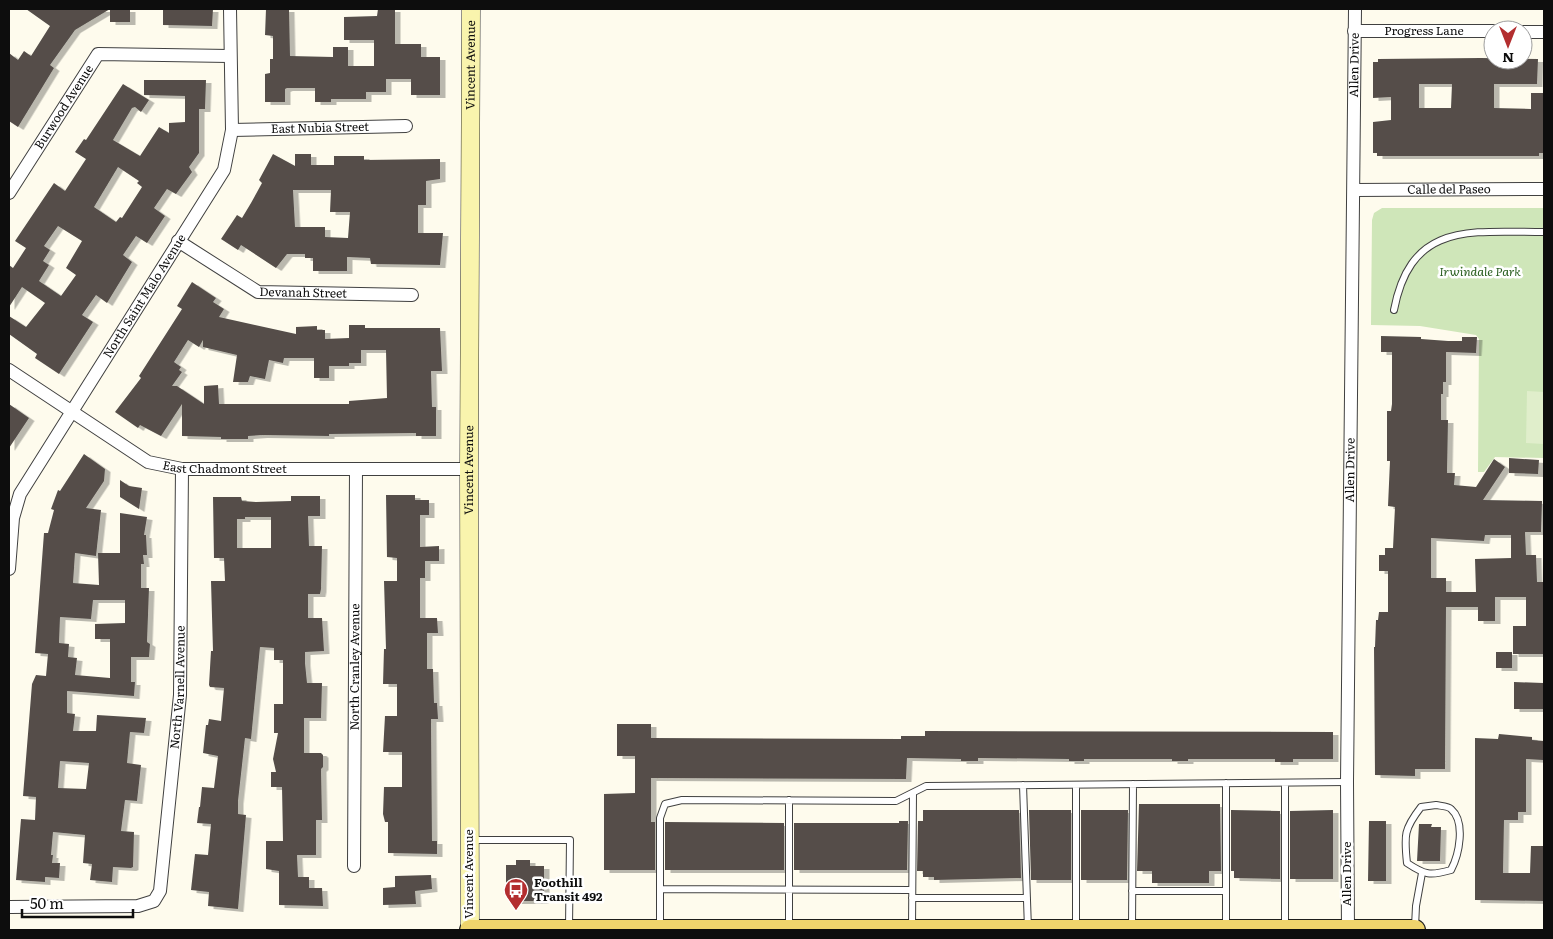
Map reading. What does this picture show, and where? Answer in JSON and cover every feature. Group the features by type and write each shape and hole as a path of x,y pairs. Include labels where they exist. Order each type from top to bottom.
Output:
{"main road":[{"path":"470,930 1028,930 1132,928 1415,930"}],"street":[{"name":"North Saint Malo Avenue","path":"9,570 13,518 20,494 224,170 232,130 229,56 230,9"},
{"name":"Vincent Avenue","path":"470,930 469,469 472,9"},
{"name":"Allen Drive","path":"1348,930 1347,782 1355,9"},
{"name":"Progress Lane","path":"1354,31 1483,31"},
{"name":"Burwood Avenue","path":"9,193 98,54 229,56"},
{"name":"East Nubia Street","path":"232,130 406,126"},
{"name":"Calle del Paseo","path":"1354,190 1544,189"},
{"name":"Devanah Street","path":"178,241 258,292 412,295"},
{"name":"East Chadmont Street","path":"9,370 72,414 148,462 182,470 469,469"},
{"name":"North Varnell Avenue","path":"9,907 138,906 154,901 160,891 180,695 182,470"},
{"name":"North Cranley Avenue","path":"354,866 356,470"}],"lane":[{"path":"1394,310 1398,286 1409,266 1425,250 1445,237 1468,233 1544,232"},
{"path":"660,929 660,818 665,804 682,800 896,801 926,786 1347,782"},
{"path":"1226,783 1226,929"},
{"path":"1285,783 1285,929"},
{"path":"1132,928 1133,784"},
{"path":"1023,785 1028,930"},
{"path":"1076,785 1076,929"},
{"path":"912,929 913,793"},
{"path":"788,930 789,800"},
{"path":"1436,804 1450,808 1458,817 1459,831 1456,860 1451,870 1434,875 1422,873 1407,863 1404,840 1408,823 1421,806 1436,804"},
{"path":"469,840 570,840 569,929"},
{"path":"1415,930 1416,906 1422,873"},
{"path":"660,889 789,890 1027,898"},
{"path":"1132,891 1226,891"}],"green space":[{"name":"Irwindale Park","path":"1382,208 1544,208 1544,458 1495,457 1484,472 1478,472 1479,339 1476,335 1420,326 1371,325 1372,220 1374,213"},
{"path":"1527,391 1544,392 1544,444 1526,443"}],"building":[{"path":"26,9 110,9 75,30 50,65 54,68 18,127 9,121 9,53 18,60 24,51 31,56 50,26"},
{"path":"110,9 130,9 130,22 110,22"},
{"path":"163,9 213,9 212,26 163,25"},
{"path":"266,9 289,9 290,56 333,57 333,47 348,47 348,66 374,66 374,40 344,40 344,17 377,16 378,9 395,9 395,44 421,44 421,57 440,57 440,95 411,95 411,79 386,79 386,92 366,92 366,99 331,99 331,102 315,102 315,88 287,88 285,89 285,102 265,102 265,74 270,73 270,59 273,59 273,36 265,35"},
{"path":"1483,58 1483,70 1533,70 1533,59 1538,59 1537,84 1494,84 1494,108 1531,109 1531,93 1544,93 1544,153 1539,153 1539,156 1377,156 1377,153 1373,153 1373,122 1391,120 1391,97 1373,98 1373,62 1378,62 1378,59","holes":["1419,84 1452,84 1451,108 1419,108"]},
{"path":"144,80 206,80 205,109 199,109 199,153 189,167 192,172 176,194 167,189 154,208 165,216 147,243 136,236 123,255 132,262 107,303 96,295 82,315 93,322 59,374 35,358 37,354 9,334 9,316 26,327 45,303 22,287 9,307 9,265 13,268 26,248 15,241 54,183 65,191 86,159 75,152 84,139 86,140 123,84 149,100 141,112 135,107 132,108 113,140 140,156 159,127 169,133 169,123 185,122 185,96 144,95","holes":["118,167 139,181 137,183 142,187 122,218 120,217 116,222 94,207","58,226 82,241 66,268 76,275 61,296 39,281 49,265 43,261 50,250 44,246"]},
{"path":"273,154 295,166 295,154 311,154 311,165 334,165 334,156 364,156 364,160 440,159 440,179 426,181 426,205 418,205 418,233 443,233 440,265 371,264 370,258 347,257 347,271 313,271 313,258 305,258 305,254 287,254 276,268 241,245 238,250 221,239 237,215 242,218 262,183 259,180","holes":["293,190 331,190 330,212 350,212 348,238 325,237 325,227 295,227"]},
{"path":"192,282 216,298 213,302 224,309 219,317 296,334 296,327 317,326 317,330 325,330 325,339 349,338 349,325 365,325 365,328 440,328 442,371 431,371 432,407 436,407 436,436 416,436 416,433 329,434 329,436 262,435 248,436 248,439 221,439 221,437 182,436 182,404 161,436 140,425 138,428 115,412 141,378 139,376 182,309 177,306","holes":["188,340 199,347 203,340 203,347 237,355 233,382 248,382 250,376 265,379 269,360 283,363 284,358 314,358 314,378 329,378 329,366 349,366 349,363 361,363 361,350 386,350 387,398 349,401 349,404 219,404 218,385 204,386 204,404 177,386 172,386 182,372 179,370 181,367 174,362"]},
{"path":"1381,336 1421,337 1421,339 1448,341 1462,341 1462,337 1477,337 1476,353 1446,352 1446,382 1443,382 1443,394 1441,394 1441,420 1448,420 1447,473 1455,473 1454,485 1476,487 1494,459 1505,467 1483,500 1542,501 1541,532 1525,532 1526,555 1536,555 1537,582 1544,582 1543,654 1513,654 1513,626 1526,626 1526,597 1495,597 1495,621 1478,621 1478,607 1446,607 1445,769 1415,769 1415,776 1375,775 1374,647 1376,620 1378,620 1379,612 1388,612 1388,571 1379,571 1379,555 1385,555 1385,548 1393,548 1395,507 1388,506 1390,461 1387,461 1387,411 1391,411 1392,404 1392,352 1381,352","holes":["1485,535 1511,535 1511,558 1475,559 1476,592 1446,592 1446,578 1431,578 1431,538 1484,541"]},
{"path":"9,404 29,418 9,448"},
{"path":"84,454 105,469 104,481 86,508 101,510 96,556 75,553 73,583 99,585 98,553 120,553 120,513 147,517 144,535 146,535 147,555 143,555 144,564 141,564 141,588 149,588 147,642 150,644 149,657 131,657 131,682 135,682 134,696 67,691 67,713 75,714 73,731 96,731 97,715 146,718 144,733 130,732 127,763 141,765 137,801 125,800 121,831 134,832 133,867 113,867 112,882 90,880 92,864 83,863 85,835 53,832 52,863 60,863 59,878 45,877 45,882 16,880 21,819 35,820 36,797 23,796 32,684 36,675 46,676 48,654 35,653 44,533 48,533 54,510 51,509 58,490 60,491","holes":["93,600 125,600 125,623 95,624 95,639 110,639 110,678 75,675 77,658 68,657 69,644 59,643 60,617 91,619","60,761 89,763 86,789 58,788"]},
{"path":"1509,458 1539,460 1538,474 1509,473"},
{"path":"120,480 129,486 142,488 139,509 120,497"},
{"path":"386,495 415,495 415,500 429,500 429,515 420,515 420,547 439,546 439,561 425,561 425,578 420,578 420,618 437,618 438,633 427,633 427,669 433,669 434,703 437,703 438,719 431,719 432,841 437,841 437,854 388,853 388,822 385,822 383,814 384,787 402,787 402,752 383,752 385,716 397,716 397,684 383,684 384,649 386,649 384,581 397,581 397,558 387,557"},
{"path":"291,496 320,496 320,516 308,516 309,546 322,546 321,589 320,594 308,594 308,618 322,618 324,651 305,652 305,663 307,683 322,683 321,718 304,718 304,753 321,753 323,755 323,767 321,769 322,820 316,820 316,855 297,855 298,877 309,877 309,888 322,888 323,906 279,905 279,871 266,869 266,841 283,841 282,787 271,787 271,772 276,772 273,759 278,733 274,733 274,704 283,704 283,660 274,660 274,648 260,647 251,739 245,738 238,801 238,814 246,815 238,909 208,906 209,892 191,890 195,854 208,855 211,824 197,823 202,787 214,788 218,756 203,753 206,725 208,725 209,719 221,721 224,688 210,687 209,685 211,651 213,651 211,581 225,581 224,558 214,558 213,497 241,497 242,501 256,502 291,501","holes":["245,517 271,517 271,548 237,548 237,519 245,519"]},
{"path":"1496,652 1512,652 1512,668 1496,668"},
{"path":"1514,682 1543,683 1544,709 1514,709"},
{"path":"617,724 651,724 651,738 901,739 901,736 925,736 925,731 1333,732 1333,759 1293,759 1293,762 1275,762 1275,759 1188,759 1188,761 1172,761 1172,759 1084,759 1084,761 1069,761 1069,759 978,758 978,761 961,761 961,759 907,758 906,779 651,778 651,822 655,822 655,870 604,870 604,794 635,793 635,756 617,756"},
{"path":"1499,734 1532,737 1532,740 1544,741 1543,760 1526,759 1526,812 1518,812 1518,820 1504,820 1503,873 1530,873 1531,846 1544,846 1544,901 1475,900 1475,738 1498,739"},
{"path":"1139,804 1220,804 1221,871 1209,871 1209,883 1152,883 1152,871 1137,871"},
{"path":"923,810 1019,810 1021,878 934,880 934,877 923,877 923,871 917,871 918,821 923,821"},
{"path":"1029,810 1071,810 1071,880 1031,880"},
{"path":"1081,810 1128,810 1127,880 1081,880"},
{"path":"1231,810 1280,811 1280,879 1234,878 1234,871 1231,871"},
{"path":"1333,810 1333,879 1290,879 1290,811"},
{"path":"899,821 908,821 907,870 794,870 794,823 899,823"},
{"path":"1369,821 1386,821 1386,881 1368,881"},
{"path":"665,822 784,823 784,870 665,870"},
{"path":"1419,824 1432,824 1431,827 1441,827 1440,861 1417,861"},
{"path":"516,860 530,860 530,866 544,866 544,899 542,901 509,901 509,898 506,898 506,865 516,865"},
{"path":"431,875 432,889 415,891 416,904 383,905 383,888 395,887 395,876"}],"place":[{"name":"Foothill Transit 492","path":"516,911"}]}
